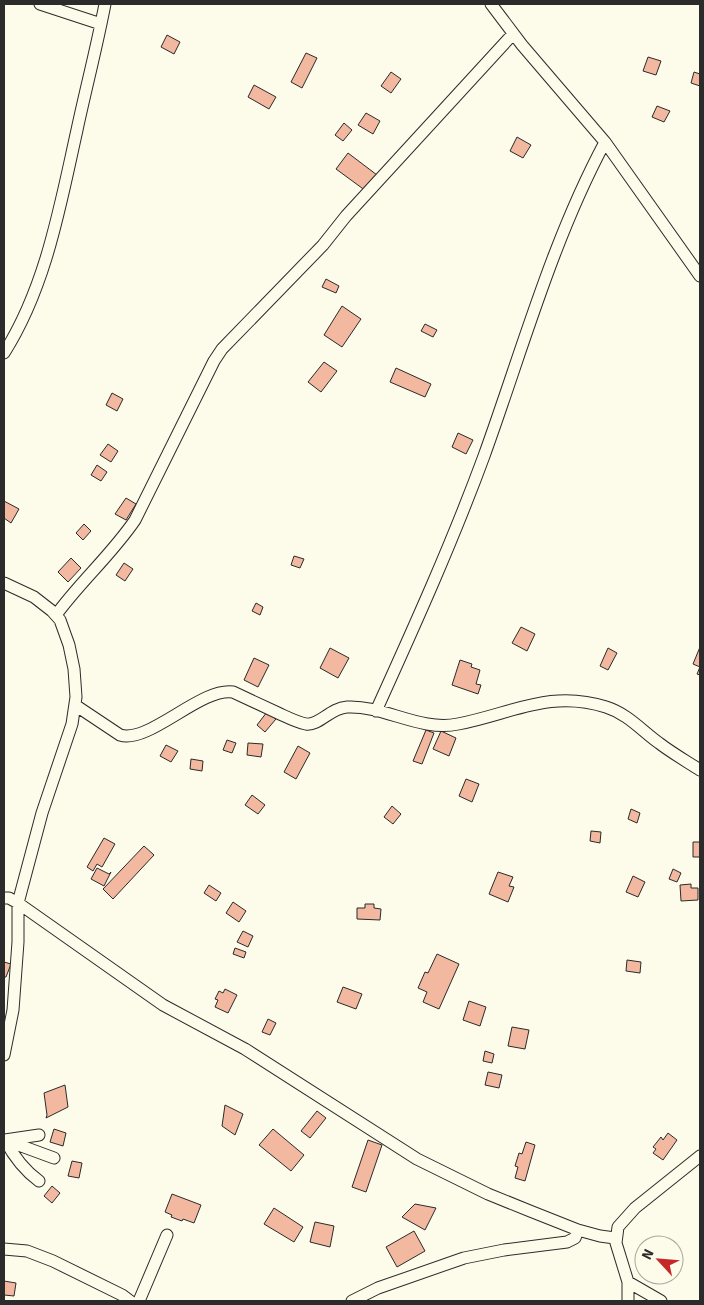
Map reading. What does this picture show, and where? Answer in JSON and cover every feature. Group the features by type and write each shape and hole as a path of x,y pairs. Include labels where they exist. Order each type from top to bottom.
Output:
{"street":[{"path":"40,4 101,24"},
{"path":"4,353 20,325 39,279 60,205 105,4"},
{"path":"491,4 513,34 605,142 700,276"},
{"path":"56,615 85,579 122,539 135,520 214,361 222,349 323,244 346,216 513,34"},
{"path":"376,711 452,538 569,219 605,142"},
{"path":"4,583 34,597 56,615 64,628 76,682 72,724 42,812 18,903 18,942 13,1010 4,1055"},
{"path":"75,705 126,737 146,730 212,695 226,691 233,692 305,724 311,724 330,712 346,707 376,711 417,722 457,725 508,710 545,702 560,700 590,703 620,713 630,719 658,742 700,770"},
{"path":"4,898 9,898 18,903 163,1005 245,1049 417,1159 488,1194 578,1230 615,1238"},
{"path":"4,1140 39,1135"},
{"path":"4,1140 54,1158"},
{"path":"4,1140 26,1172 39,1181"},
{"path":"628,1301 628,1282 615,1238 618,1227 635,1208 700,1156"},
{"path":"352,1301 378,1288 464,1258 513,1248 567,1242 575,1238 578,1230"},
{"path":"139,1301 167,1235"},
{"path":"4,1249 28,1251 53,1261 122,1295 130,1301"},
{"path":"628,1282 662,1301"}],"building":[{"path":"167,35 180,42 174,54 161,47"},
{"path":"306,53 317,58 302,88 291,82"},
{"path":"648,57 661,61 656,75 643,71"},
{"path":"391,72 401,79 391,93 381,86"},
{"path":"694,72 700,74 700,86 691,83"},
{"path":"254,85 276,97 269,109 248,97"},
{"path":"657,106 670,111 664,122 652,117"},
{"path":"366,113 380,121 373,134 358,125"},
{"path":"344,123 352,130 343,141 335,135"},
{"path":"517,137 531,145 523,158 510,151"},
{"path":"348,153 377,175 366,191 336,169"},
{"path":"326,279 339,286 336,293 322,287"},
{"path":"342,306 361,319 342,347 324,335"},
{"path":"425,324 437,330 433,337 421,331"},
{"path":"324,362 337,371 321,392 308,382"},
{"path":"396,368 431,384 425,397 390,382"},
{"path":"112,393 123,399 117,411 106,405"},
{"path":"458,433 473,440 466,454 452,447"},
{"path":"108,444 118,451 111,462 100,455"},
{"path":"97,465 107,472 101,481 91,475"},
{"path":"126,498 136,504 126,520 115,514"},
{"path":"4,501 19,509 11,523 4,518"},
{"path":"84,524 91,531 83,540 76,533"},
{"path":"294,556 304,559 300,568 291,565"},
{"path":"71,558 81,568 68,582 58,572"},
{"path":"124,563 133,569 125,581 116,575"},
{"path":"256,603 263,607 260,615 252,611"},
{"path":"521,627 535,634 527,651 512,643"},
{"path":"700,647 700,667 693,664"},
{"path":"330,648 349,658 338,678 320,668"},
{"path":"608,648 617,653 608,670 600,666"},
{"path":"254,658 269,665 258,687 244,680"},
{"path":"460,660 472,664 471,667 480,670 476,684 481,685 478,694 452,685"},
{"path":"267,712 276,719 265,732 257,725"},
{"path":"426,730 434,733 422,764 413,761"},
{"path":"441,731 456,738 449,756 433,749"},
{"path":"227,740 236,743 232,753 223,750"},
{"path":"248,743 263,744 261,757 247,755"},
{"path":"166,745 178,751 171,762 160,756"},
{"path":"298,746 310,753 296,779 284,772"},
{"path":"191,759 203,761 202,771 190,769"},
{"path":"466,779 479,784 472,802 459,796"},
{"path":"252,795 265,805 258,814 245,805"},
{"path":"392,806 401,814 393,824 384,817"},
{"path":"631,809 640,813 637,823 628,819"},
{"path":"591,831 601,832 600,843 590,841"},
{"path":"104,838 115,844 102,867 97,864 93,871 87,867"},
{"path":"693,842 700,842 700,857 693,857"},
{"path":"144,846 154,855 113,899 103,889"},
{"path":"97,868 109,874 111,872 104,886 91,879"},
{"path":"673,869 681,873 677,882 669,879"},
{"path":"498,872 513,877 509,886 514,887 508,902 489,894"},
{"path":"633,876 645,882 638,897 626,892"},
{"path":"691,884 691,888 698,888 698,900 681,901 680,885"},
{"path":"209,885 221,893 216,901 204,893"},
{"path":"233,902 246,911 239,922 226,913"},
{"path":"365,904 374,904 374,908 381,909 380,920 357,919 357,908 365,908"},
{"path":"243,931 253,936 248,947 237,942"},
{"path":"235,948 246,952 244,958 233,954"},
{"path":"437,954 459,964 439,1009 423,1002 427,992 418,988 425,972 428,973"},
{"path":"627,960 641,962 640,973 626,971"},
{"path":"4,962 11,964 6,977 4,977"},
{"path":"343,987 362,994 356,1009 337,1002"},
{"path":"225,989 237,995 228,1013 215,1007 218,1000 215,999 219,991 223,993"},
{"path":"469,1001 486,1007 480,1026 463,1020"},
{"path":"268,1019 276,1023 270,1035 262,1032"},
{"path":"512,1027 529,1030 525,1049 508,1046"},
{"path":"485,1051 494,1054 492,1063 483,1061"},
{"path":"488,1072 502,1075 499,1088 485,1085"},
{"path":"65,1085 68,1107 46,1118 44,1093"},
{"path":"225,1105 243,1114 235,1135 222,1126"},
{"path":"317,1111 326,1118 310,1138 301,1131"},
{"path":"54,1129 66,1133 63,1146 50,1142"},
{"path":"273,1129 304,1155 291,1171 259,1145"},
{"path":"668,1133 677,1140 663,1160 653,1153 656,1149 653,1147 661,1137 663,1140"},
{"path":"368,1140 382,1145 366,1192 352,1187"},
{"path":"526,1142 535,1145 525,1181 515,1178 518,1167 515,1166 519,1153 522,1154"},
{"path":"72,1161 82,1163 79,1178 68,1176"},
{"path":"52,1186 60,1193 52,1203 44,1196"},
{"path":"172,1194 201,1205 194,1223 171,1217 172,1215 165,1212"},
{"path":"415,1204 436,1208 425,1230 402,1217"},
{"path":"274,1208 303,1227 294,1242 264,1224"},
{"path":"315,1222 334,1226 330,1247 310,1242"},
{"path":"414,1231 425,1251 397,1267 386,1247"},
{"path":"4,1281 16,1283 14,1296 4,1295"}]}
